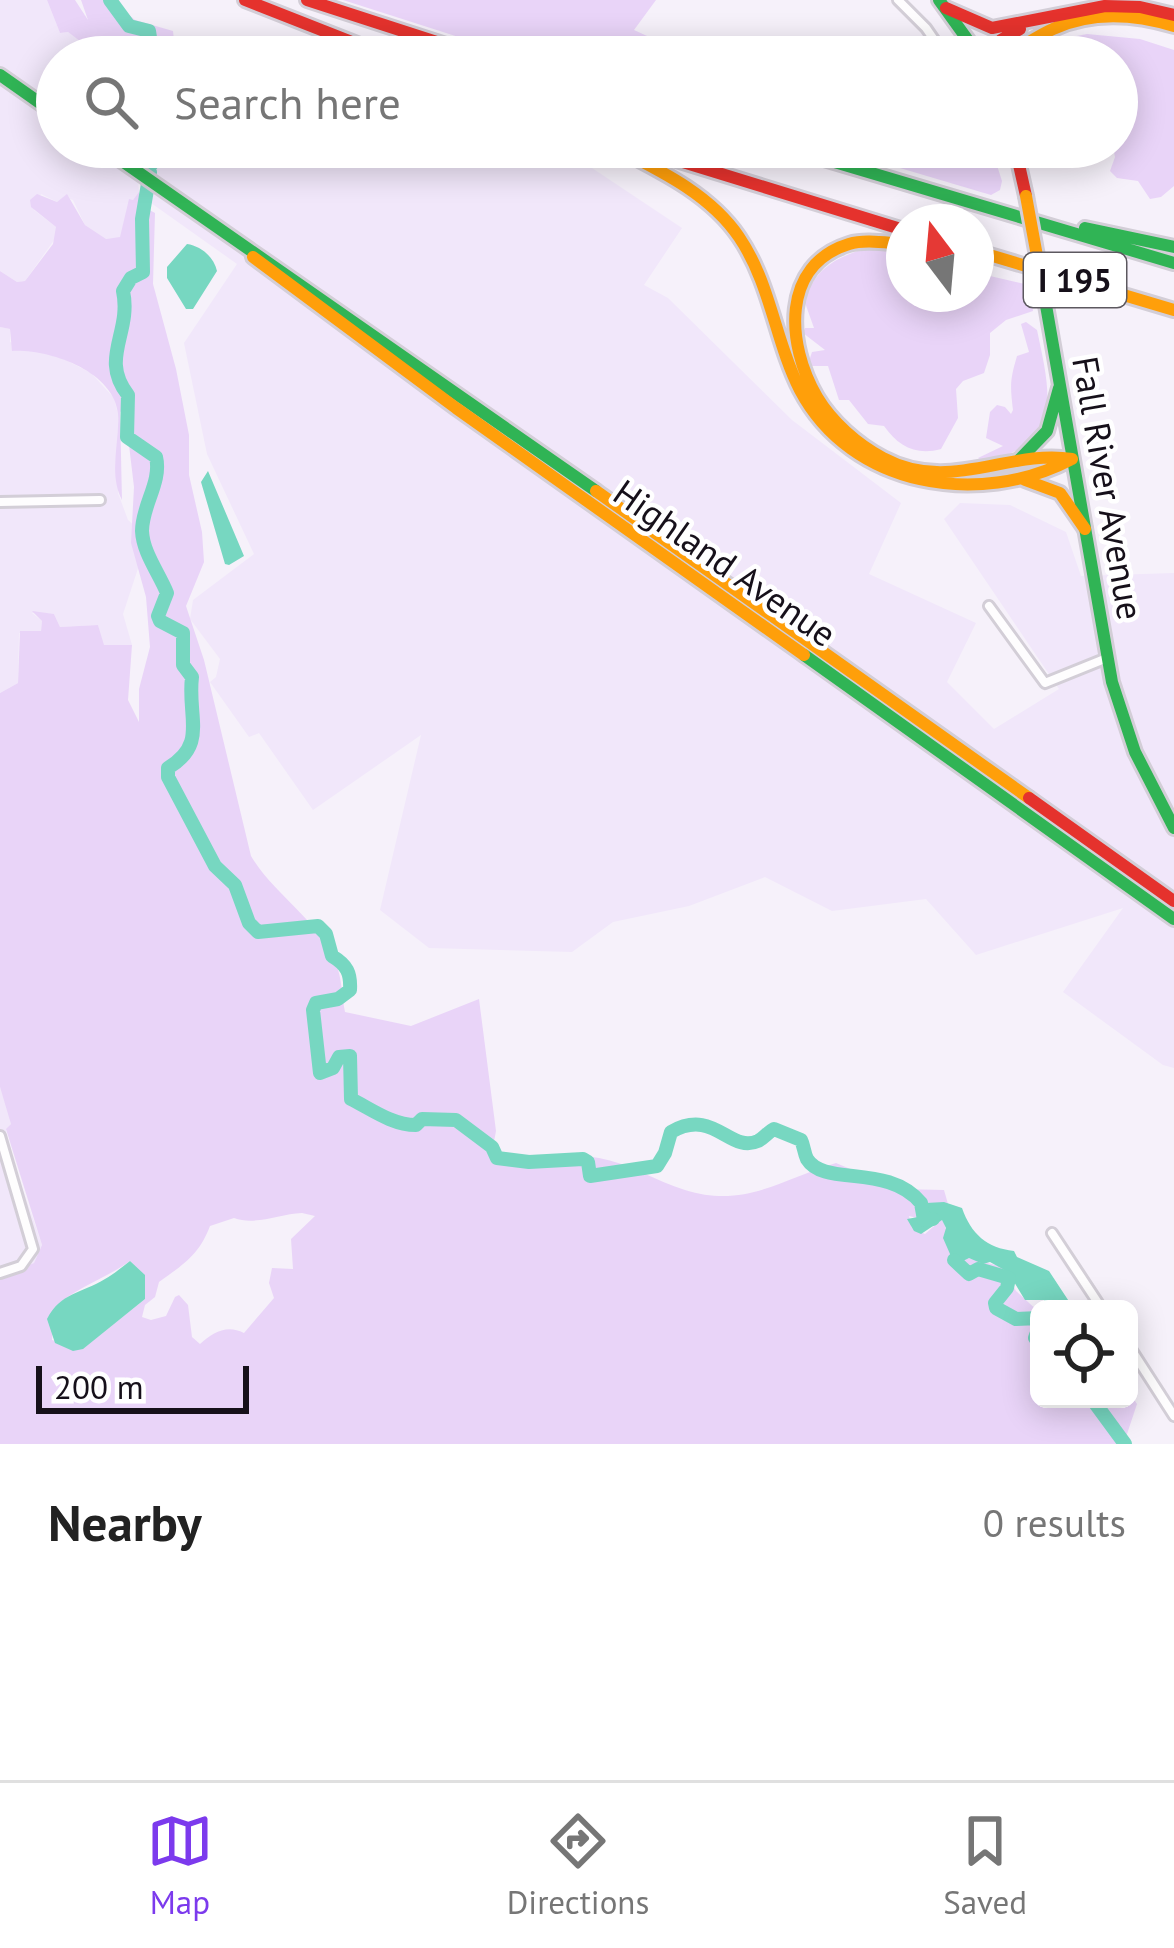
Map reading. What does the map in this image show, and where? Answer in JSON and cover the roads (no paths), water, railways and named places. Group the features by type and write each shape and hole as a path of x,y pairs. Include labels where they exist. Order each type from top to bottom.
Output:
{"main road":[{"path":"244,0 336,36"},
{"path":"307,0 418,36"},
{"path":"943,4 992,28 1123,5 1174,15"},
{"path":"943,4 967,36"},
{"path":"1007,36 1059,15"},
{"path":"1039,36 1080,20 1114,16 1174,26"},
{"path":"1042,36 1046,32"},
{"path":"0,75 36,101"},
{"name":"Highland Avenue","path":"132,168 386,342 1173,900"},
{"path":"652,168 686,187 736,234 752,260 802,395 842,443 875,466 913,479 952,484 1040,474 1072,459"},
{"path":"702,168 886,224"},
{"name":"I 195","path":"855,168 1174,262"},
{"name":"Fall River Avenue","path":"1020,168 1107,658 1131,742 1174,828"},
{"path":"1008,213 1174,247"},
{"path":"886,241 850,243 827,254 810,270 795,298 795,348 807,382 841,429 888,460 916,469 952,473 1054,457 1072,459"},
{"name":"Highland Avenue","path":"247,250 267,271 456,408 1174,919"},
{"name":"I 195","path":"994,260 1174,310"},
{"path":"1015,462 1047,431 1059,388"},
{"path":"990,480 1025,480 1051,487 1067,501 1085,529"}],"street":[{"path":"898,0 932,36"},
{"path":"0,502 100,500"},
{"path":"989,606 1045,683 1107,658"},
{"path":"0,1136 33,1249 21,1266 0,1273"},
{"path":"1052,1233 1096,1300"},
{"path":"1138,1360 1174,1416"}],"waterway":[{"path":"110,0 129,26 149,31 150,36"},
{"path":"150,172 142,219 143,272 131,278 123,291 116,369 128,395 127,437 156,457 142,531 167,593 158,616 183,633 183,665 192,677 192,739 168,768 168,777 215,866 235,885 249,923 258,932 318,926 326,934 332,956 347,970 350,990 338,999 316,1003 313,1010 320,1073 333,1068 339,1057 350,1056 351,1099 382,1116 416,1125 422,1119 456,1120 492,1147 497,1158 529,1162 583,1159 590,1176 657,1166 671,1132 686,1126 710,1127 748,1143 774,1129 801,1140 815,1167 892,1183 921,1203 924,1220 933,1219"},
{"path":"954,1260 969,1274 978,1269 1009,1278 996,1308 1016,1319 1030,1318"},
{"path":"1099,1408 1125,1444"}]}
